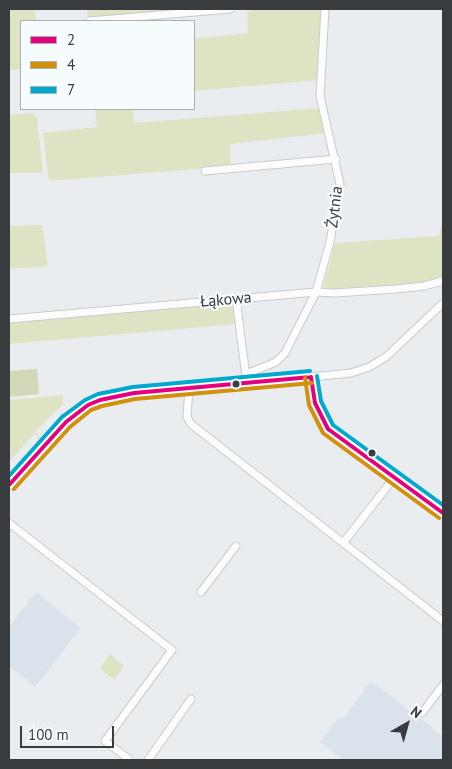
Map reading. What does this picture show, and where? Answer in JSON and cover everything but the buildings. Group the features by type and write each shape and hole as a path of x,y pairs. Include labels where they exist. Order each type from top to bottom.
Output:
{"street":[{"path":"101,20 230,9"},
{"name":"Żytnia","path":"246,378 276,362 285,354 316,292 337,213 340,184 336,159 320,96 325,9"},
{"path":"205,171 336,159"},
{"name":"Łąkowa","path":"9,319 236,298 396,289 443,281"},
{"path":"236,298 246,378"},
{"path":"9,485 66,422 88,405 113,395 189,388 246,378 312,377 351,373 369,367 386,357 443,303"},
{"path":"312,377 315,403 328,429 443,513"},
{"path":"189,388 187,417 192,424 443,621"},
{"path":"343,543 394,478"},
{"path":"9,523 172,650 105,741 130,760"},
{"path":"201,592 236,546"},
{"path":"422,713 443,685"},
{"path":"148,760 191,699"}],"shaded area":[{"path":"36,592 81,628 35,687 9,666 9,627"},
{"path":"371,681 443,736 443,760 344,760 320,742 339,717 343,719"}],"green space":[{"path":"9,9 35,9 36,20 20,20 20,69 9,70"},
{"path":"87,9 211,9 88,19"},
{"path":"321,9 317,80 195,91 195,39 248,33 247,11"},
{"path":"320,108 327,133 230,144 231,166 49,181 43,133 97,127 95,110 133,110 134,123"},
{"path":"33,113 37,118 43,173 9,173 9,115"},
{"path":"443,218 443,278 422,284 329,291 323,288 335,243 439,236"},
{"path":"42,225 48,266 9,269 9,226"},
{"path":"226,301 231,305 236,324 9,344 9,321"},
{"path":"37,369 39,394 9,397 9,371"},
{"path":"63,395 63,404 35,432 44,441 39,438 35,442 38,437 34,434 9,462 9,400"},
{"path":"110,654 124,666 114,680 100,668"}],"transit line":[{"name":"7","path":"9,476 62,417 85,400 98,394 133,387 310,371"},
{"name":"7","path":"317,376 321,401 333,425 443,505"},
{"name":"2","path":"311,377 315,403 328,429 443,513"},
{"name":"2","path":"9,485 66,422 88,405 100,400 134,393 311,377"},
{"name":"4","path":"305,378 309,405 323,433 439,518"},
{"name":"4","path":"14,489 70,427 91,410 102,406 135,399 312,383"}]}
